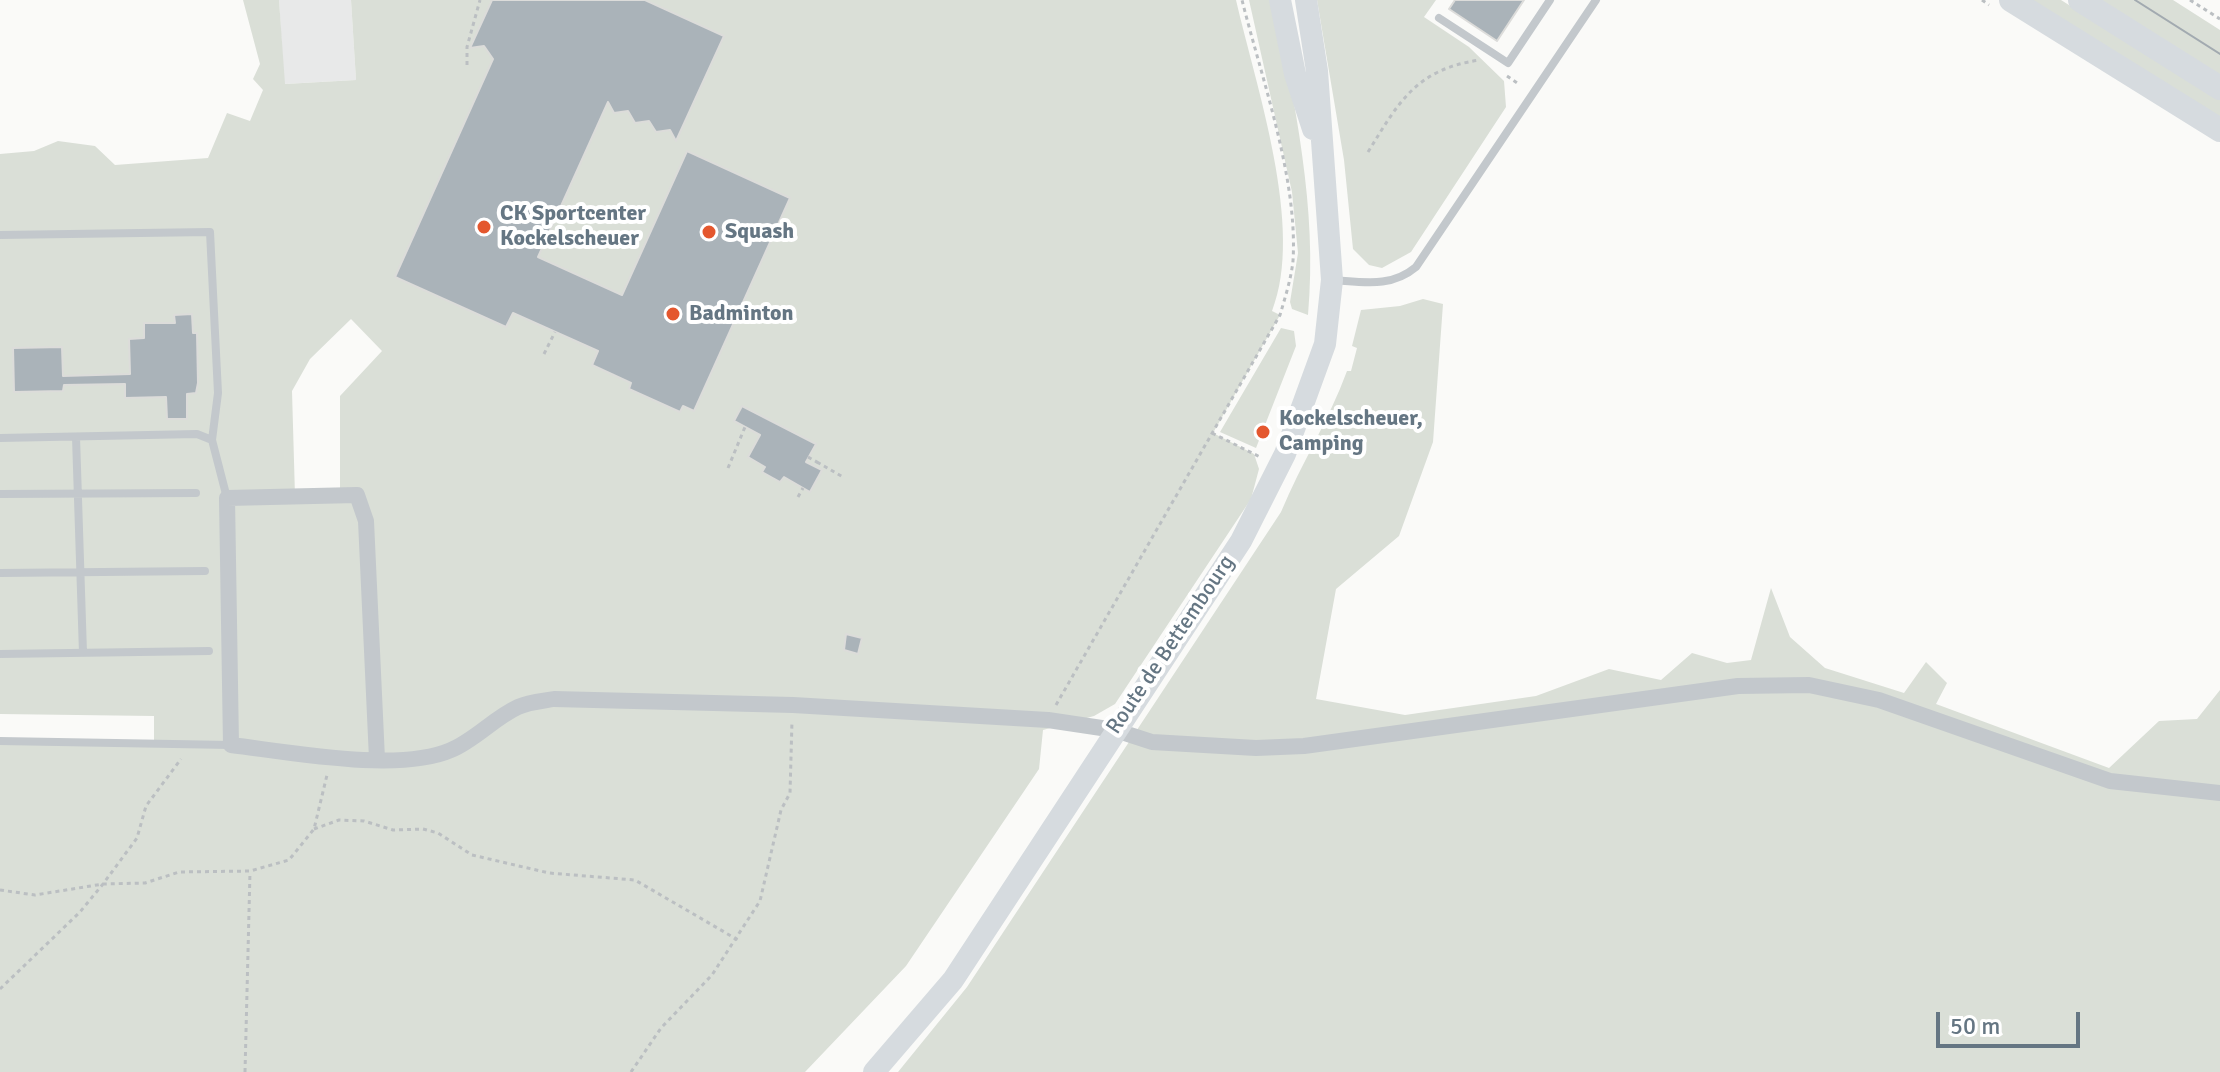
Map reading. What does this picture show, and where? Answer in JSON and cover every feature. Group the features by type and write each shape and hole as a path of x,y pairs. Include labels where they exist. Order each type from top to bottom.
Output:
{"main road":[{"name":"Route de Bettembourg","path":"1280,0 1295,74 1325,164"},
{"name":"Route de Bettembourg","path":"874,1072 953,980 1241,541 1280,466 1325,344 1332,280 1317,71 1306,0"},
{"path":"2011,0 2220,130"},
{"path":"2080,0 2220,88"}],"street":[{"path":"377,759 366,521 357,495 227,498 231,745 334,757 377,759 423,760 453,750 520,706 554,699 793,705 1048,720 1115,730 1152,742 1256,748 1304,746 1738,686 1809,685 1879,700 2110,781 2220,793"}],"lane":[{"path":"1439,18 1508,63 1550,0"},
{"path":"1332,280 1383,283 1402,279 1416,267 1596,0"},
{"path":"0,235 210,232 218,393 212,440 227,498"},
{"path":"0,438 197,434 212,440"},
{"path":"76,437 83,653"},
{"path":"0,494 196,493"},
{"path":"0,573 205,571"},
{"path":"0,654 209,651"},
{"path":"0,741 231,745"}],"path":[{"path":"467,65 467,47 480,0"},
{"path":"1048,720 1280,315 1293,262 1287,188 1242,0"},
{"path":"2190,0 2220,19"},
{"path":"1368,152 1403,95 1431,74 1463,63 1486,62"},
{"path":"1498,70 1533,94"},
{"path":"544,354 555,332"},
{"path":"728,468 745,427"},
{"path":"1212,433 1280,466"},
{"path":"808,457 843,477"},
{"path":"798,497 803,488"},
{"path":"631,1072 661,1028 712,975 738,940 760,901 781,810 790,793 793,705"},
{"path":"0,989 80,912 103,884 137,838 146,806 193,743"},
{"path":"0,890 35,895 103,884 145,883 201,870 250,871 289,860 314,829 324,784 334,757"},
{"path":"314,829 339,820 364,821 393,830 423,829 438,833 472,855 549,873 635,880 738,940"},
{"path":"245,1072 250,871"}],"shaded area":[{"path":"243,0 279,0 285,84 356,80 351,0 1236,0 1274,157 1283,240 1281,277 1272,311 1280,315 1213,433 1254,454 1259,469 1251,499 1115,704 1094,716 1043,730 1039,769 906,966 805,1072 0,1072 0,741 154,741 154,716 0,714 0,154 34,151 58,141 95,146 115,165 208,158 227,113 250,121 263,90 253,79 260,64","holes":["351,319 382,351 340,396 340,495 295,496 292,391 310,359"]},
{"path":"279,0 351,0 356,80 284,84"},
{"path":"1249,0 1275,0 1307,196 1310,235 1308,315 1292,309 1290,302 1298,253 1292,192"},
{"path":"1317,0 1436,0 1424,17 1469,47 1504,81 1506,107 1411,252 1382,268 1369,265 1353,249 1344,160"},
{"path":"2028,0 2061,0 2220,100 2220,120"},
{"path":"2097,0 2173,0 2220,30 2220,78"},
{"path":"1423,299 1443,304 1433,442 1399,536 1336,589 1316,699 1405,715 1536,696 1609,669 1661,680 1692,653 1727,663 1751,660 1771,588 1790,637 1825,668 1904,693 1926,662 1947,683 1936,704 2109,768 2159,721 2197,719 2220,690 2220,1072 898,1072 967,987 1281,512 1347,371 1351,371 1357,348 1352,346 1361,310 1400,306"},
{"path":"1281,328 1294,331 1296,346 1256,448 1220,432"}],"building":[{"name":"CK Sportcenter Kockelscheuer","path":"492,0 645,0 724,36 676,141 670,130 656,132 649,121 635,123 628,111 614,113 608,102 538,257 622,295 687,151 790,198 694,411 683,406 680,412 629,389 631,383 592,365 598,351 513,313 506,327 395,277 493,59 484,46 470,48"},
{"path":"1455,0 1524,0 1497,41 1449,9"},
{"path":"192,314 193,333 197,333 198,383 196,393 187,394 187,419 167,419 166,397 125,398 125,384 64,385 63,391 14,392 13,348 62,347 63,376 130,374 129,339 144,338 144,323 175,323 174,315"},
{"path":"742,406 816,444 806,462 822,470 810,492 784,477 780,482 762,472 765,467 748,457 760,435 734,421"},
{"path":"846,634 862,638 858,654 844,650"}],"tram line":[{"path":"2135,0 2220,54"}],"place":[{"name":"CK Sportcenter Kockelscheuer","path":"484,227"},
{"name":"Squash","path":"709,232"},
{"name":"Badminton","path":"673,314"},
{"name":"Kockelscheuer, Camping","path":"1263,432"}]}
